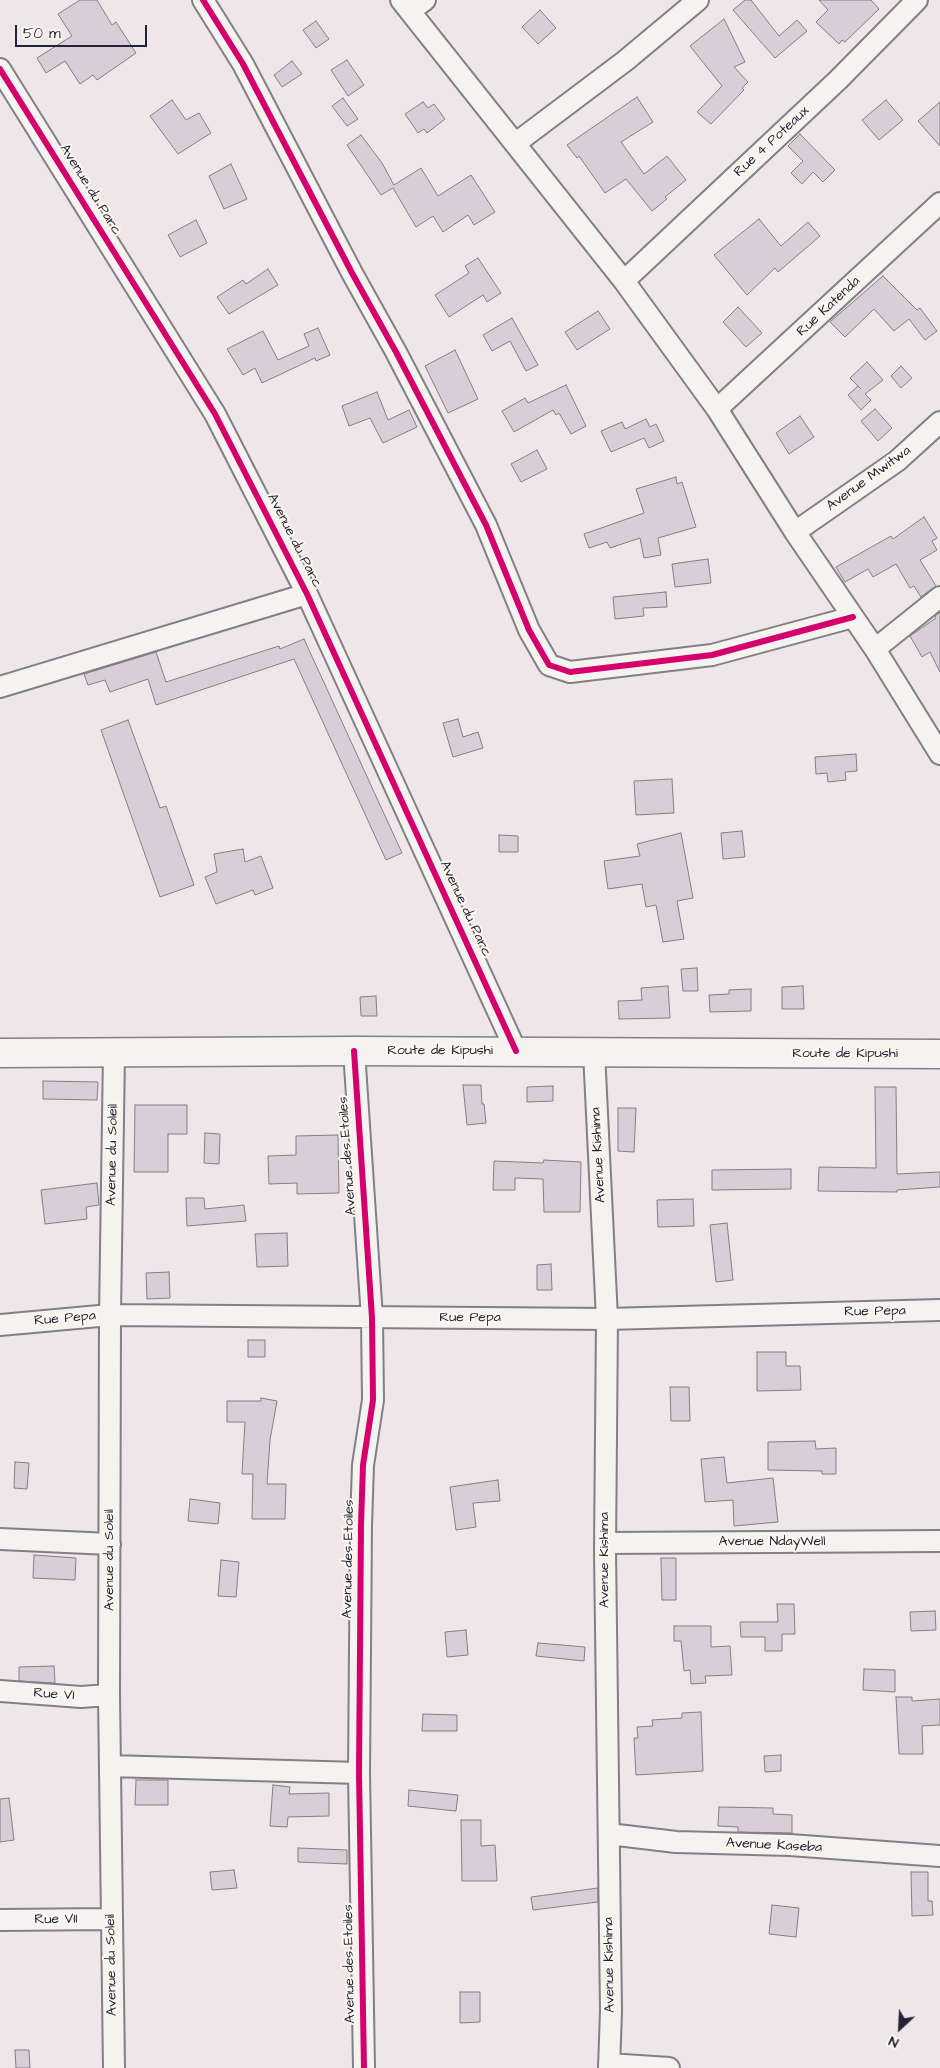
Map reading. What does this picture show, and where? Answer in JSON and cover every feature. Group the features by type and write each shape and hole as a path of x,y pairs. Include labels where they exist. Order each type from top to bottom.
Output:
{"main road":[{"name":"Route de Kipushi","path":"0,1053 516,1051 940,1054"}],"street":[{"path":"203,0 243,64 352,273 396,352 486,525 529,630 549,665 570,672 712,655 853,617"},
{"path":"516,143 624,61 698,0"},
{"name":"Rue 4 Poteaux","path":"624,281 838,80 917,0"},
{"path":"412,4 516,143 624,281 717,409 795,532 937,744"},
{"name":"Avenue du Parc","path":"0,69 215,414 307,594 516,1051"},
{"name":"Rue Katenda","path":"717,409 940,203"},
{"name":"Avenue Mwitwa","path":"795,532 896,461 940,422"},
{"path":"0,687 307,594"},
{"path":"875,649 940,597"},
{"name":"Avenue des Etoiles","path":"354,1051 372,1318 373,1400 363,1465 361,1525 359,1773 364,2068"},
{"name":"Avenue Kishima","path":"594,1052 607,1319 605,1543 611,2011 609,2066"},
{"name":"Avenue du Soleil","path":"114,1053 110,1315 109,1695 114,2068"},
{"name":"Rue Pepa","path":"0,1325 110,1315 607,1319 940,1310"},
{"path":"0,1539 110,1544"},
{"name":"Avenue NdayWell","path":"605,1543 940,1541"},
{"name":"Rue VI","path":"0,1691 81,1697 109,1695"},
{"path":"110,1766 359,1773"},
{"name":"Avenue Kaseba","path":"608,1834 676,1842 790,1846 940,1856"},
{"name":"Rue VII","path":"0,1920 112,1919"},
{"path":"609,2066 669,2068"}],"building":[{"path":"80,0 97,0 112,25 116,22 136,53 97,80 93,75 80,84 65,61 46,73 37,58 72,36 58,14"},
{"path":"745,0 751,0 779,36 797,20 807,31 775,58 733,10"},
{"path":"819,0 871,0 879,9 845,42 842,40 839,44 816,22 828,10"},
{"path":"540,10 556,28 538,44 522,27"},
{"path":"724,19 745,62 734,67 748,82 742,88 744,90 711,124 697,112 722,86 690,46"},
{"path":"316,21 329,39 316,48 303,30"},
{"path":"347,60 364,85 348,96 331,70"},
{"path":"292,61 302,74 282,87 274,75"},
{"path":"637,97 653,122 621,142 644,174 667,156 686,180 665,197 667,199 652,211 626,179 605,193 579,156 577,158 567,145"},
{"path":"343,98 358,119 347,126 332,106"},
{"path":"172,100 186,120 199,113 211,133 178,154 150,116"},
{"path":"886,100 903,120 879,140 862,120"},
{"path":"423,102 428,108 434,104 445,119 427,133 424,129 418,133 405,114"},
{"path":"940,102 940,146 918,121"},
{"path":"800,134 835,170 823,182 813,172 802,184 791,173 803,161 788,146"},
{"path":"361,135 382,163 394,185 421,168 438,196 471,175 495,212 474,225 468,215 443,232 433,216 416,227 393,188 381,195 347,145"},
{"path":"231,164 247,199 224,209 209,176"},
{"path":"759,219 781,246 808,222 820,236 778,272 775,268 747,295 714,255"},
{"path":"196,220 207,243 180,257 168,235"},
{"path":"478,258 501,293 487,302 483,295 449,317 435,295 469,273 465,266"},
{"path":"268,269 278,285 229,314 217,297 243,280 246,284"},
{"path":"883,276 917,310 920,308 937,331 925,340 909,319 894,331 874,309 845,337 830,322"},
{"path":"738,307 762,333 746,347 723,322"},
{"path":"598,311 610,329 577,350 565,332"},
{"path":"512,318 538,365 526,371 510,341 492,351 483,335"},
{"path":"318,328 330,355 316,361 315,358 262,383 255,368 243,375 227,349 263,331 278,360 309,346 304,334"},
{"path":"455,350 478,399 448,413 425,366"},
{"path":"867,362 883,380 865,394 871,400 861,410 848,395 858,386 850,378"},
{"path":"901,366 912,378 901,388 891,376"},
{"path":"566,385 586,426 571,434 559,413 556,415 553,410 514,432 502,411 525,398 528,403"},
{"path":"377,392 388,420 409,410 417,427 383,443 370,418 349,426 342,406"},
{"path":"875,409 892,428 878,441 861,421"},
{"path":"800,416 814,437 789,454 776,433"},
{"path":"646,419 650,427 656,424 664,441 649,448 644,438 611,452 601,431 622,422 625,429"},
{"path":"537,450 547,469 521,482 511,464"},
{"path":"676,477 677,484 682,482 696,527 658,538 661,555 644,558 640,538 610,548 607,542 589,548 584,534 644,513 636,489"},
{"path":"924,517 937,538 932,541 937,550 920,560 936,586 921,597 914,586 910,588 896,564 873,577 868,569 845,582 836,567 891,536 893,539"},
{"path":"708,559 711,583 675,587 672,564"},
{"path":"666,592 667,607 643,608 644,616 615,619 613,597"},
{"path":"940,612 940,672 930,652 922,657 910,636 936,618 935,616"},
{"path":"304,639 402,853 386,860 294,659 156,705 148,679 110,692 105,680 88,685 84,674 156,652 166,682 279,646 280,649"},
{"path":"458,719 463,737 478,732 483,748 453,757 443,723"},
{"path":"128,720 160,808 166,806 194,885 160,897 101,730"},
{"path":"856,754 857,771 845,772 846,780 828,782 827,773 816,774 815,757"},
{"path":"672,779 674,813 636,815 634,781"},
{"path":"742,831 745,857 723,859 721,833"},
{"path":"681,833 693,898 677,901 684,939 663,942 656,905 646,907 642,884 608,889 604,861 640,856 637,844"},
{"path":"499,835 518,836 518,852 499,852"},
{"path":"243,849 245,862 261,856 273,888 255,895 253,890 216,904 205,877 217,872 214,854"},
{"path":"697,968 698,991 683,991 681,969"},
{"path":"668,986 670,1018 619,1019 618,1001 642,1000 641,988"},
{"path":"803,986 804,1009 782,1009 782,987"},
{"path":"751,989 751,1011 710,1012 709,995 729,994 729,990"},
{"path":"376,996 377,1016 361,1016 360,997"},
{"path":"43,1081 98,1082 97,1100 43,1099"},
{"path":"463,1085 481,1085 486,1123 467,1125"},
{"path":"553,1086 553,1101 527,1102 527,1087"},
{"path":"875,1087 896,1087 897,1174 940,1172 940,1187 897,1190 897,1192 818,1191 819,1167 876,1168"},
{"path":"135,1105 187,1105 187,1134 168,1134 168,1172 134,1172"},
{"path":"618,1108 636,1108 634,1152 618,1151"},
{"path":"205,1133 220,1134 219,1164 204,1163"},
{"path":"338,1135 339,1193 297,1194 297,1183 269,1184 268,1156 296,1155 296,1136"},
{"path":"544,1160 581,1162 580,1212 544,1212 543,1179 515,1178 515,1190 493,1190 494,1161 543,1163"},
{"path":"791,1169 791,1189 712,1190 712,1170"},
{"path":"97,1183 99,1205 86,1207 87,1219 45,1224 41,1190"},
{"path":"186,1198 204,1198 205,1209 244,1205 246,1221 187,1226"},
{"path":"693,1199 694,1226 658,1227 657,1200"},
{"path":"727,1223 733,1280 716,1282 710,1225"},
{"path":"287,1233 288,1266 257,1267 255,1234"},
{"path":"551,1264 552,1290 537,1290 537,1265"},
{"path":"169,1272 170,1298 147,1299 146,1273"},
{"path":"248,1340 265,1340 265,1357 248,1357"},
{"path":"757,1352 786,1352 786,1366 800,1366 801,1390 757,1391"},
{"path":"670,1387 689,1387 690,1421 671,1421"},
{"path":"261,1398 277,1401 270,1440 267,1484 286,1484 285,1519 252,1519 253,1474 242,1474 245,1422 227,1422 227,1401 261,1401"},
{"path":"815,1441 816,1449 836,1448 836,1474 822,1474 822,1471 768,1470 768,1442"},
{"path":"724,1457 727,1483 773,1478 778,1522 734,1526 733,1500 705,1502 701,1459"},
{"path":"15,1462 29,1463 27,1489 14,1488"},
{"path":"498,1480 500,1501 473,1503 476,1527 456,1530 450,1487"},
{"path":"190,1499 220,1503 218,1524 188,1521"},
{"path":"34,1555 76,1558 75,1580 33,1578"},
{"path":"661,1558 676,1558 676,1600 662,1600"},
{"path":"221,1560 239,1562 236,1597 218,1596"},
{"path":"777,1604 794,1604 795,1634 782,1634 782,1651 765,1651 765,1637 741,1637 740,1622 778,1622"},
{"path":"935,1611 936,1630 911,1631 910,1612"},
{"path":"674,1626 711,1626 711,1647 730,1646 732,1675 705,1676 706,1683 691,1684 690,1670 684,1671 681,1641 674,1641"},
{"path":"466,1630 468,1655 447,1657 445,1632"},
{"path":"538,1643 585,1647 584,1661 536,1656"},
{"path":"54,1666 55,1683 19,1681 19,1667"},
{"path":"864,1669 895,1670 895,1692 863,1690"},
{"path":"896,1697 912,1697 912,1701 940,1699 940,1725 922,1726 923,1754 899,1754"},
{"path":"701,1712 703,1771 636,1775 634,1738 638,1738 637,1727 653,1726 652,1720 682,1718 682,1713"},
{"path":"423,1714 457,1715 457,1731 422,1731"},
{"path":"781,1755 781,1771 765,1772 764,1756"},
{"path":"136,1780 168,1780 168,1805 135,1805"},
{"path":"273,1785 290,1787 289,1794 329,1793 329,1816 288,1817 287,1827 270,1826"},
{"path":"409,1790 458,1795 456,1811 408,1806"},
{"path":"9,1798 14,1840 0,1842 0,1799"},
{"path":"719,1807 773,1808 773,1814 792,1815 792,1833 738,1832 738,1827 718,1826"},
{"path":"461,1820 481,1820 481,1846 495,1845 497,1881 462,1881"},
{"path":"298,1848 347,1850 347,1864 298,1862"},
{"path":"234,1870 237,1888 212,1890 210,1872"},
{"path":"911,1872 928,1872 928,1901 932,1901 933,1915 912,1916"},
{"path":"598,1888 598,1902 533,1910 531,1897"},
{"path":"772,1905 799,1908 796,1937 769,1934"},
{"path":"460,1992 480,1992 480,2022 460,2023"},
{"path":"15,2050 29,2050 30,2068 16,2068"}],"cycle path":[{"path":"203,0 243,64 352,273 396,352 486,525 529,630 549,665 570,672 712,655 853,617"},
{"path":"0,69 215,414 307,594 516,1051"},
{"path":"354,1051 372,1318 373,1400 363,1465 361,1525 359,1773 364,2068"}]}
